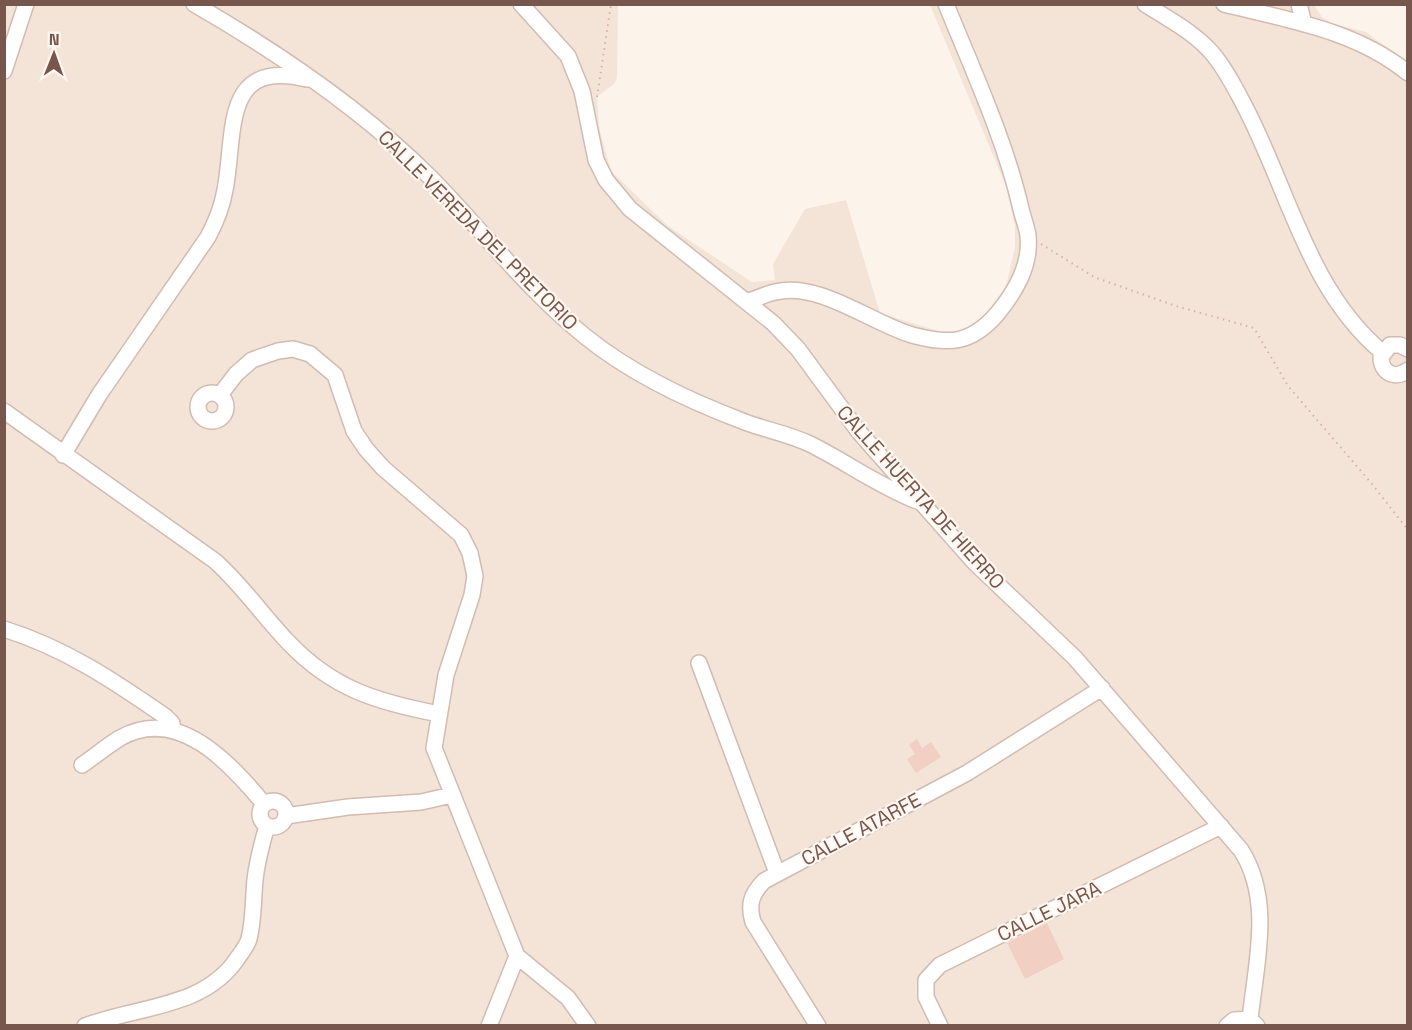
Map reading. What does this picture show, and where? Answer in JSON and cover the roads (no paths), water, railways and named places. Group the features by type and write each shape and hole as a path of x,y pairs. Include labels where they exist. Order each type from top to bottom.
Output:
{"street":[{"path":"4,71 26,4"},
{"name":"CALLE VEREDA DEL PRETORIO","path":"194,4 279,55 381,132 429,176 530,286 587,338 665,388 714,411 810,444 871,480 923,504"},
{"name":"CALLE HUERTA DE HIERRO","path":"521,4 568,56 582,91 596,160 606,180 630,209 749,302 798,349 859,432 975,563 1076,658 1221,826 1251,867 1258,886 1260,921 1254,1022"},
{"path":"749,302 776,291 804,292 831,300 910,334 943,342 967,339 985,328 1017,290 1025,265 1028,236 1016,182 946,4"},
{"path":"1145,4 1192,34 1211,51 1225,70 1264,144 1312,260 1359,332 1382,352"},
{"path":"1224,4 1352,38 1374,49 1407,73"},
{"path":"1299,4 1305,24"},
{"path":"274,73 279,55"},
{"path":"63,454 99,396 208,237 217,219 225,189 237,102 250,85 274,73 314,80"},
{"path":"1382,352 1395,344 1407,349"},
{"path":"220,395 236,374 252,360 293,349 310,354 335,375 354,431 366,448 384,468 461,535 470,553 475,576 472,595 446,675 434,747 517,956 568,998 588,1026"},
{"path":"1382,352 1381,362 1385,371 1395,375 1407,370"},
{"path":"4,411 215,561 234,578 288,642 317,669 364,696 387,704 438,714"},
{"path":"871,480 884,473 888,465"},
{"path":"4,629 66,653 166,717 172,723 172,729"},
{"path":"699,663 777,873"},
{"name":"CALLE ATARFE","path":"819,1026 759,934 750,910 755,890 764,880 967,773 1102,688"},
{"path":"147,729 148,705"},
{"path":"82,765 121,737 147,729 172,729 203,744 237,774 264,804"},
{"path":"286,816 348,807 421,802 452,795"},
{"path":"85,1026 111,1016 163,1007 204,989 230,969 248,942 253,918 255,879 267,826 260,813 264,804 274,801 283,806 286,816 281,824 267,826"},
{"name":"CALLE JARA","path":"940,1026 926,997 926,980 940,965 1221,826"},
{"path":"489,1026 517,956"},
{"path":"1227,1026 1234,1020 1254,1022"}]}
